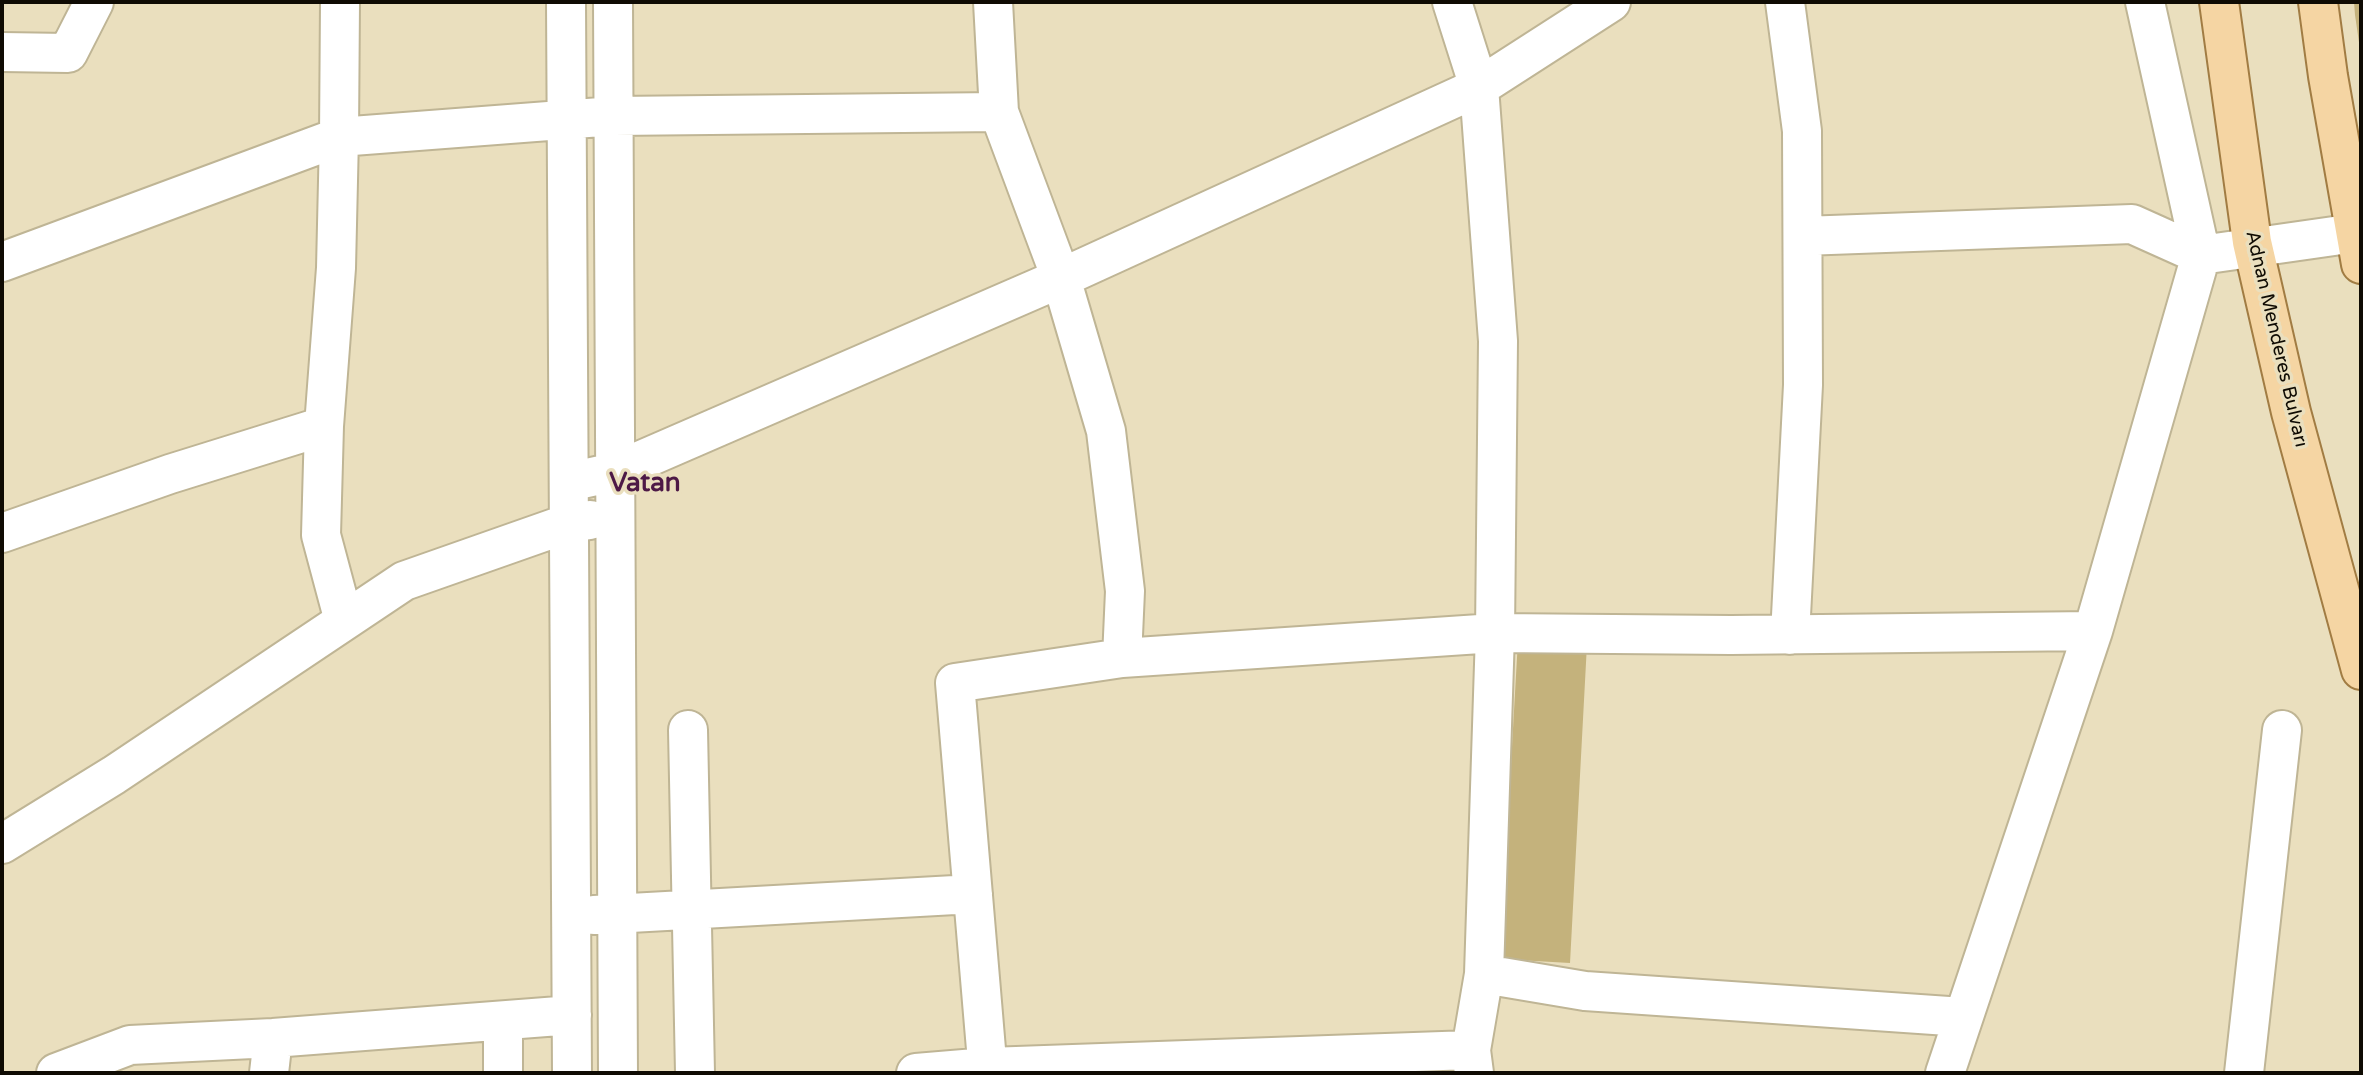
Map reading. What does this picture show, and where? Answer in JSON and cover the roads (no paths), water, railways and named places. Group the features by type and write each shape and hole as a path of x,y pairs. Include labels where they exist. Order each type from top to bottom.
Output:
{"main road":[{"name":"Adnan Menderes Bulvarı","path":"2219,2 2254,247 2291,412 2361,670"},
{"path":"2318,2 2358,248"}],"street":[{"path":"2,52 68,54 94,2"},
{"path":"340,2 337,268 324,426 321,535 344,621"},
{"path":"566,2 572,1073"},
{"path":"613,2 618,1073"},
{"path":"993,2 999,112 1061,278 1106,431 1125,591 1122,658"},
{"path":"916,1073 1472,1062 1484,974 1494,633 1498,341 1479,87 1452,2"},
{"path":"569,482 614,472 1061,278 1479,87 1611,2"},
{"path":"1785,2 1802,131 1803,236 1803,385 1790,635"},
{"path":"1945,1073 2093,631 2201,255 2145,2"},
{"path":"2,262 339,137 614,116 999,112"},
{"path":"1803,236 2132,224 2201,255 2254,247 2358,248"},
{"path":"2,533 170,474 324,426"},
{"path":"2,844 114,775 404,581 569,523 615,516"},
{"path":"988,1070 955,683 1122,658 1494,633 1790,635 2093,631"},
{"path":"688,730 695,1073"},
{"path":"2244,1073 2282,730"},
{"path":"571,916 973,894"},
{"path":"1484,974 1585,991 1963,1017"},
{"path":"56,1073 130,1045 271,1056 503,1022 572,1015"},
{"path":"503,1022 503,1073"}],"district":[{"name":"Vatan","path":"645,484"}]}
